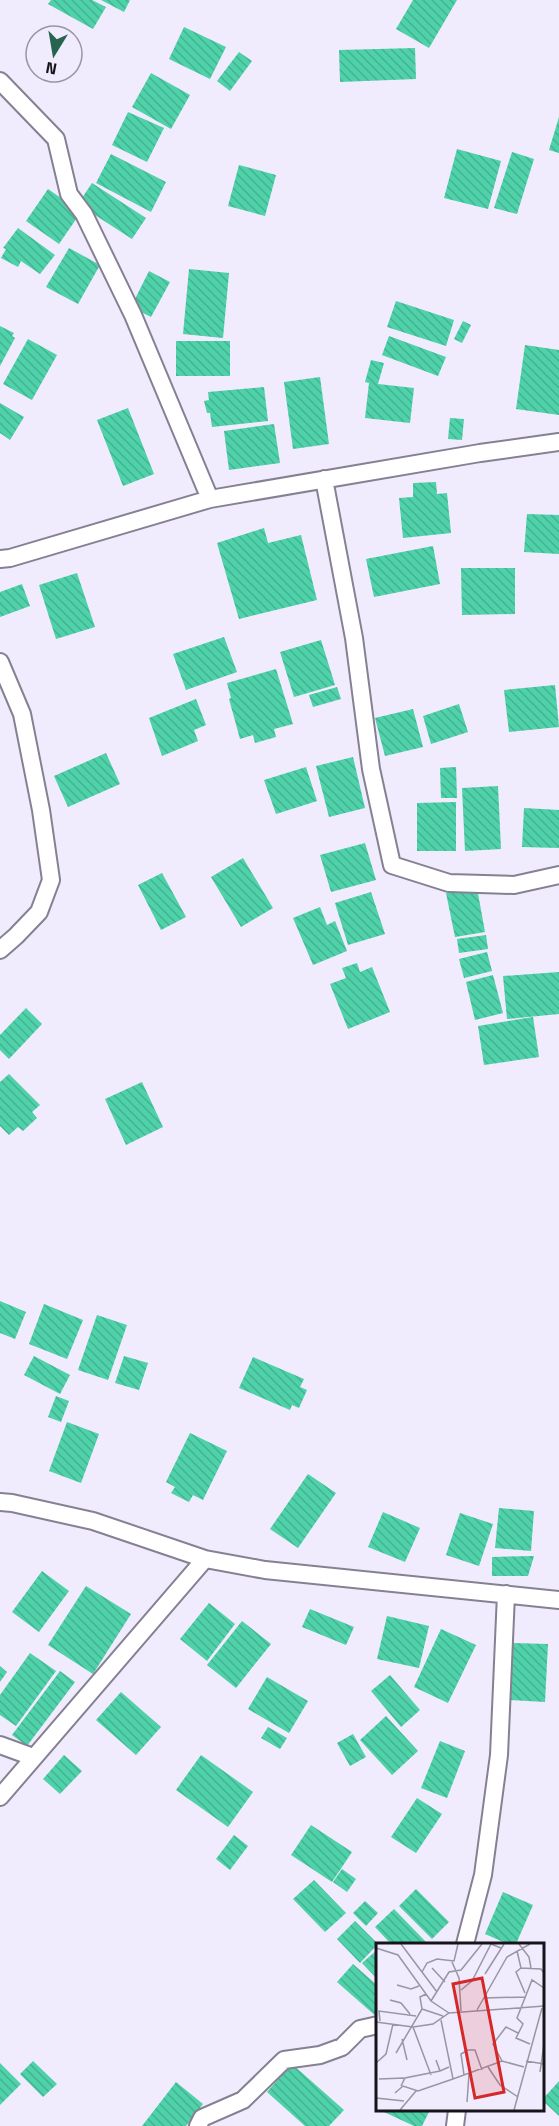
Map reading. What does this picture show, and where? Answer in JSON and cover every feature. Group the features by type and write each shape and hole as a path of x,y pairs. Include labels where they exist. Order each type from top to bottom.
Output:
{"street":[{"path":"0,81 56,139 69,194 84,214 133,315 210,499"},
{"path":"0,559 210,499 559,442"},
{"path":"324,479 354,638 371,769 392,865 448,884 514,885 559,874"},
{"path":"0,662 22,714 41,810 51,880 39,912 0,950"},
{"path":"0,1502 93,1521 205,1559 265,1570 559,1600"},
{"path":"0,1797 205,1559"},
{"path":"465,1943 483,1875 499,1755 506,1594"},
{"path":"0,1745 33,1757"},
{"path":"198,2126 202,2118 243,2100 284,2060 320,2055 342,2047 360,2029 376,2025"},
{"path":"455,2126 457,2111"}],"building":[{"path":"51,0 92,0 106,7 93,29 48,4"},
{"path":"101,0 130,0 124,12"},
{"path":"413,0 457,0 429,48 396,29"},
{"path":"184,27 226,47 210,79 169,59"},
{"path":"415,48 416,79 340,82 339,50"},
{"path":"239,52 252,61 230,91 217,81"},
{"path":"151,73 190,95 171,129 132,107"},
{"path":"128,112 164,128 147,162 112,145"},
{"path":"559,117 559,153 549,150"},
{"path":"457,149 501,161 488,209 444,198"},
{"path":"512,152 534,159 517,214 494,208"},
{"path":"111,154 166,182 151,212 96,183"},
{"path":"239,165 276,175 265,216 228,206"},
{"path":"92,183 146,218 132,239 78,204"},
{"path":"48,189 81,212 59,244 26,221"},
{"path":"18,228 55,255 40,274 21,261 18,267 1,258 6,249 3,248"},
{"path":"69,248 100,265 78,304 46,287"},
{"path":"189,269 229,273 223,338 183,334"},
{"path":"149,271 170,282 151,317 131,307"},
{"path":"396,301 454,320 446,346 387,327"},
{"path":"463,321 471,325 462,343 454,339"},
{"path":"0,326 14,333 12,336 15,338 0,366"},
{"path":"389,336 446,357 438,376 382,355"},
{"path":"28,339 57,355 32,400 3,384"},
{"path":"176,341 230,341 230,376 176,376"},
{"path":"525,345 559,350 559,415 516,409"},
{"path":"371,360 384,363 378,384 414,388 410,423 365,418 369,383 365,382"},
{"path":"320,377 329,444 293,449 284,382"},
{"path":"264,387 268,421 212,427 210,413 207,413 204,401 209,400 208,392"},
{"path":"0,403 24,417 10,440 0,433"},
{"path":"128,408 154,474 123,486 97,420"},
{"path":"450,418 464,419 462,440 448,439"},
{"path":"274,424 280,463 229,470 224,431"},
{"path":"436,482 437,494 447,493 451,533 403,538 399,498 413,497 413,483"},
{"path":"527,514 559,515 559,554 524,552"},
{"path":"264,528 268,543 301,535 317,600 239,619 217,543"},
{"path":"433,546 440,584 374,597 366,559"},
{"path":"461,568 515,568 515,614 462,615"},
{"path":"77,573 95,627 56,639 39,585"},
{"path":"22,584 30,606 0,617 0,592"},
{"path":"224,637 237,672 186,690 173,654"},
{"path":"321,640 335,685 294,697 280,652"},
{"path":"276,669 293,724 274,729 276,737 255,743 253,735 240,739 227,683"},
{"path":"555,685 559,727 509,732 504,690"},
{"path":"337,687 341,699 313,707 309,695"},
{"path":"196,699 206,725 194,730 198,741 162,756 149,718"},
{"path":"459,704 468,732 431,744 423,716"},
{"path":"413,709 423,747 385,756 375,718"},
{"path":"106,753 120,784 68,807 54,776"},
{"path":"353,757 365,808 329,817 316,766"},
{"path":"306,767 317,801 276,814 264,780"},
{"path":"456,767 457,798 441,798 440,768"},
{"path":"498,786 501,849 465,851 462,788"},
{"path":"456,802 456,851 417,851 417,803"},
{"path":"524,808 559,810 559,848 522,847"},
{"path":"365,843 376,880 331,892 320,855"},
{"path":"243,858 273,908 241,927 211,877"},
{"path":"162,873 186,917 161,930 138,885"},
{"path":"477,888 485,932 455,937 446,893"},
{"path":"371,892 385,934 348,945 335,903"},
{"path":"320,907 327,925 335,921 347,951 313,965 293,918"},
{"path":"486,935 488,949 459,953 457,939"},
{"path":"487,952 492,971 464,978 459,959"},
{"path":"357,963 360,972 372,967 390,1012 348,1029 330,984 346,978 342,968"},
{"path":"559,972 559,1014 507,1019 503,976"},
{"path":"493,975 503,1013 475,1020 466,982"},
{"path":"26,1008 42,1024 9,1059 0,1050 0,1035"},
{"path":"533,1017 539,1057 484,1065 478,1026"},
{"path":"9,1074 40,1105 32,1112 37,1118 23,1131 18,1127 9,1135 0,1126 0,1082"},
{"path":"142,1082 163,1127 126,1145 105,1099"},
{"path":"0,1301 26,1312 15,1339 0,1333"},
{"path":"44,1304 83,1320 67,1359 29,1344"},
{"path":"97,1315 127,1325 108,1380 78,1370"},
{"path":"34,1356 70,1375 60,1394 24,1375"},
{"path":"124,1356 148,1363 139,1390 115,1383"},
{"path":"253,1357 304,1379 300,1387 307,1390 299,1408 292,1405 290,1410 239,1388"},
{"path":"56,1396 69,1401 61,1422 48,1417"},
{"path":"67,1422 99,1434 81,1483 49,1471"},
{"path":"190,1433 227,1451 203,1500 193,1495 189,1502 171,1493 175,1487 166,1482"},
{"path":"308,1474 336,1493 298,1548 270,1529"},
{"path":"499,1508 534,1511 531,1551 495,1548"},
{"path":"383,1512 420,1528 405,1562 368,1547"},
{"path":"460,1513 493,1524 479,1566 446,1555"},
{"path":"534,1556 528,1576 492,1576 492,1557"},
{"path":"42,1571 69,1591 39,1632 12,1612"},
{"path":"86,1586 131,1614 93,1674 48,1645"},
{"path":"209,1603 235,1624 207,1661 180,1639"},
{"path":"310,1609 354,1627 346,1645 302,1627"},
{"path":"387,1616 429,1626 419,1668 377,1659"},
{"path":"242,1621 271,1644 236,1688 207,1665"},
{"path":"441,1629 476,1645 448,1703 414,1687"},
{"path":"513,1643 548,1644 545,1702 510,1700"},
{"path":"30,1653 56,1671 16,1726 0,1715 0,1695"},
{"path":"0,1666 7,1672 0,1682"},
{"path":"60,1671 75,1682 27,1746 12,1735"},
{"path":"390,1675 420,1710 401,1727 371,1691"},
{"path":"267,1677 308,1701 289,1733 248,1709"},
{"path":"121,1692 161,1727 136,1755 96,1720"},
{"path":"386,1716 418,1751 392,1775 360,1740"},
{"path":"268,1727 287,1738 280,1749 261,1738"},
{"path":"353,1734 366,1757 350,1766 337,1743"},
{"path":"440,1741 465,1751 447,1798 421,1788"},
{"path":"64,1755 82,1771 60,1794 43,1779"},
{"path":"201,1755 253,1792 228,1827 176,1790"},
{"path":"417,1798 442,1814 416,1853 391,1837"},
{"path":"311,1825 352,1852 332,1882 291,1855"},
{"path":"234,1835 248,1846 230,1870 216,1859"},
{"path":"342,1869 356,1879 347,1892 333,1882"},
{"path":"314,1880 346,1913 325,1932 293,1899"},
{"path":"416,1889 449,1922 432,1939 399,1906"},
{"path":"503,1892 533,1905 516,1943 506,1943 485,1934"},
{"path":"365,1901 378,1913 366,1926 353,1913"},
{"path":"394,1909 427,1943 390,1943 375,1927"},
{"path":"355,1921 377,1943 360,1963 337,1939"},
{"path":"376,1951 376,1978 362,1963"},
{"path":"353,1964 376,1984 376,2016 337,1982"},
{"path":"33,2061 57,2084 43,2097 20,2074"},
{"path":"0,2063 21,2084 0,2105"},
{"path":"292,2064 344,2110 329,2126 305,2126 267,2092"},
{"path":"559,2081 559,2116 544,2102 544,2098"},
{"path":"176,2082 203,2104 186,2126 142,2126"},
{"path":"430,2111 422,2126 414,2126 384,2112"}]}
